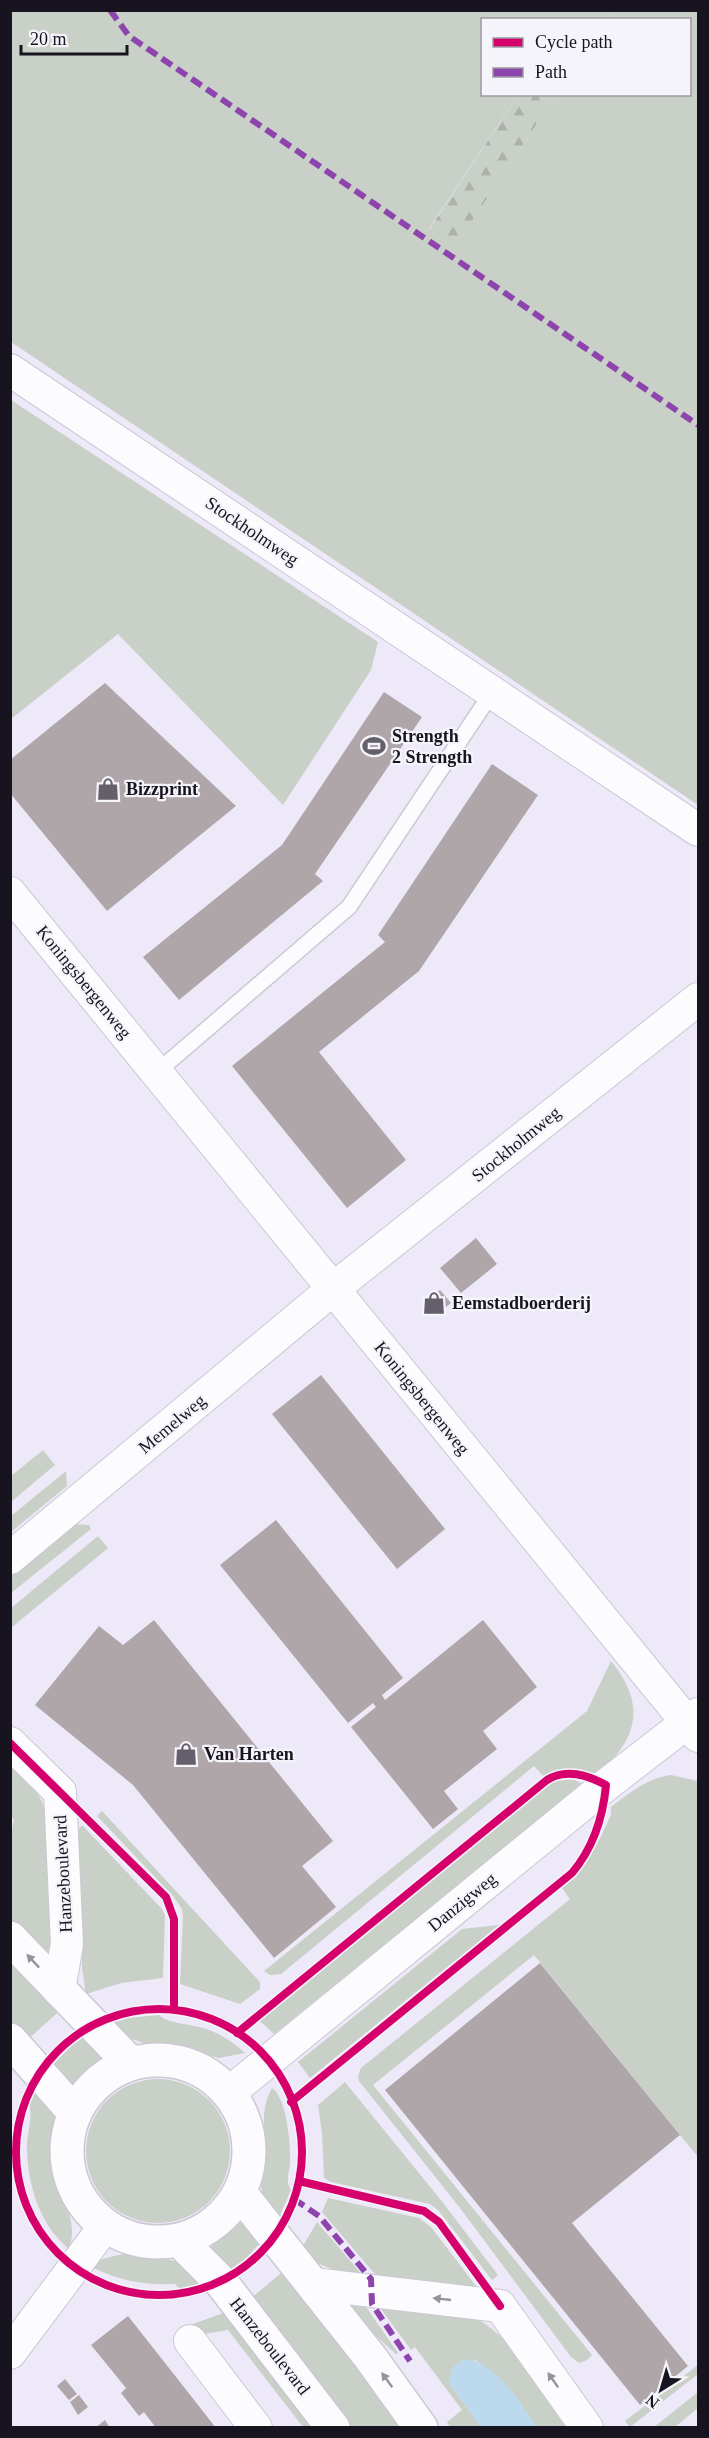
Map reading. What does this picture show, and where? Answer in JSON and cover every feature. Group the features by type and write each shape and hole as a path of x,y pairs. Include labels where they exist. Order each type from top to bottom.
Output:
{"main road":[{"path":"10,1938 131,2064"},
{"path":"10,2040 75,2114"},
{"path":"167,2060 189,2065 209,2075 229,2093 240,2111 248,2134 250,2158 240,2193 219,2220 198,2234 180,2241 151,2242 127,2237 105,2226 86,2208 74,2186 68,2162 68,2137 75,2114 87,2093 104,2077 131,2064 167,2060"},
{"path":"240,2193 313,2284 421,2427"},
{"name":"Hanzeboulevard","path":"180,2241 221,2282 333,2427"}],"street":[{"name":"Stockholmweg","path":"10,370 699,830"},
{"name":"Koningsbergenweg","path":"10,892 333,1289 695,1725"},
{"name":"Stockholmweg","path":"333,1289 699,999"},
{"name":"Memelweg","path":"10,1558 333,1289"},
{"name":"Danzigweg","path":"229,2093 606,1785 695,1725"},
{"name":"Hanzeboulevard","path":"10,1743 60,1792 66,1944 59,1990"},
{"path":"10,2353 105,2226"},
{"path":"313,2284 500,2306 586,2427"},
{"path":"190,2341 256,2427"}],"lane":[{"path":"157,1072 349,907 493,691"}],"green space":[{"path":"573,10 612,11 607,18 569,18"},
{"path":"10,11 573,11 569,18 481,18 481,96 517,96 429,229 456,245 555,96 691,96 691,18 607,18 612,11 698,11 698,805 11,342"},
{"path":"517,96 555,96 456,245 429,230"},
{"path":"11,400 378,642 371,670 283,805 118,634 11,719"},
{"path":"43,1450 55,1465 11,1502 11,1476"},
{"path":"66,1471 67,1486 11,1532 11,1516"},
{"path":"74,1524 89,1525 91,1529 11,1593 11,1576"},
{"path":"98,1536 108,1548 11,1628 11,1608"},
{"path":"611,1661 630,1692 633,1721 629,1735 621,1749 596,1775 563,1769 543,1776 534,1766 281,1974 270,1975 264,1971 587,1711"},
{"path":"10,1757 37,1793 48,1821 54,1881 49,1957 11,1923 10,1838 14,1820 11,1815"},
{"path":"671,1775 698,1781 698,2157 534,1955 373,2085 592,2355 579,2363 571,2357 460,2208 359,2081 358,2076 361,2068 570,1899 562,1888 579,1872 591,1855 611,1815 611,1807 646,1783"},
{"path":"572,1779 583,1784 274,2034 260,2021 550,1784"},
{"path":"102,1811 260,1982 260,1989 240,2004 180,1984 182,1909 173,1896 97,1816"},
{"path":"82,1825 161,1908 165,1915 163,1978 121,1983 86,1994 82,1968 77,1831"},
{"path":"499,1925 310,2078 298,2062 462,1929"},
{"path":"10,1951 64,2007 26,2041 11,2025"},
{"path":"159,2015 168,2020 214,2032 245,2053 219,2058 172,2047 153,2046 123,2036 107,2025 128,2018"},
{"path":"88,2034 104,2057 89,2074 71,2085 50,2068 70,2047"},
{"path":"158,2079 186,2084 209,2100 225,2123 230,2151 225,2179 209,2202 186,2218 158,2223 130,2218 107,2202 91,2179 86,2151 91,2123 107,2100 130,2084"},
{"path":"345,2082 498,2275 492,2280 439,2211 430,2204 331,2182 324,2178 318,2105"},
{"path":"272,2088 277,2093 285,2111 290,2156 288,2181 291,2190 277,2222 262,2193 264,2113"},
{"path":"36,2090 50,2106 55,2118 53,2163 70,2216 72,2238 69,2249 49,2227 32,2186 27,2142 29,2105"},
{"path":"328,2198 419,2218 431,2227 476,2286 470,2290 380,2280 322,2212"},
{"path":"246,2221 264,2239 244,2260 226,2272 211,2253 212,2244 237,2224"},
{"path":"317,2222 364,2277 330,2268 300,2251"},
{"path":"123,2254 171,2260 186,2265 206,2282 180,2289 175,2284 142,2283 121,2279 90,2266 102,2259"},
{"path":"287,2268 409,2427 346,2427 248,2301"},
{"path":"338,2302 364,2304 398,2353 396,2354"},
{"path":"378,2305 475,2318 489,2327 516,2352 574,2427 537,2427 509,2391 475,2360 450,2384 481,2427 450,2427 447,2422 462,2410 415,2347 411,2350"},
{"path":"232,2310 323,2427 303,2427 228,2330 198,2335 190,2325"},
{"path":"698,2365 698,2374 630,2427 625,2421"},
{"path":"698,2392 698,2408 675,2427 654,2427"}],"water":[{"path":"465,2359 477,2362 498,2376 537,2427 481,2427 450,2384 453,2368"}],"building":[{"path":"105,683 236,806 107,911 10,793 10,760"},
{"path":"384,692 422,717 315,874 323,881 179,1000 143,957 282,845"},
{"path":"492,764 538,795 419,971 319,1052 406,1160 347,1208 232,1066 385,942 378,935"},
{"path":"476,1238 497,1264 461,1293 440,1268"},
{"path":"440,1290 451,1303 435,1316 424,1303"},
{"path":"321,1375 445,1529 397,1569 272,1414"},
{"path":"276,1520 403,1678 382,1695 385,1700 483,1620 537,1687 483,1731 497,1749 444,1791 458,1809 433,1829 351,1727 376,1707 373,1703 348,1723 220,1565"},
{"path":"154,1620 333,1841 302,1866 336,1907 274,1958 133,1785 35,1705 99,1626 123,1645"},
{"path":"540,1963 680,2135 572,2223 688,2366 640,2405 385,2090"},
{"path":"128,2316 216,2428 156,2428 144,2412 139,2416 121,2393 126,2388 91,2345"},
{"path":"65,2379 77,2394 69,2400 57,2386"},
{"path":"79,2395 88,2407 78,2415 70,2402"},
{"path":"105,2420 110,2428 95,2428"}],"marked path":[{"path":"110,10 129,36 698,425"},
{"path":"294,2199 319,2216 371,2279 372,2304 410,2361"}],"cycle path":[{"path":"10,1743 166,1897 174,1919 174,2010"},
{"path":"237,2033 547,1780 562,1774 576,1774 606,1785 596,1832 586,1853 572,1873 291,2102"},
{"path":"159,2009 187,2012 214,2020 238,2033 260,2051 278,2073 291,2097 299,2124 302,2152 299,2180 291,2207 278,2231 260,2253 238,2271 214,2284 187,2292 159,2295 131,2292 104,2284 80,2271 58,2253 40,2231 27,2207 19,2180 16,2152 19,2124 27,2097 40,2073 58,2051 80,2033 104,2020 131,2012 159,2009"},
{"path":"299,2181 424,2211 439,2222 500,2306"}],"place":[{"name":"Strength 2 Strength","path":"374,746"},
{"name":"Bizzprint","path":"108,789"},
{"name":"Eemstadboerderij","path":"434,1303"},
{"name":"Van Harten","path":"186,1754"}]}
